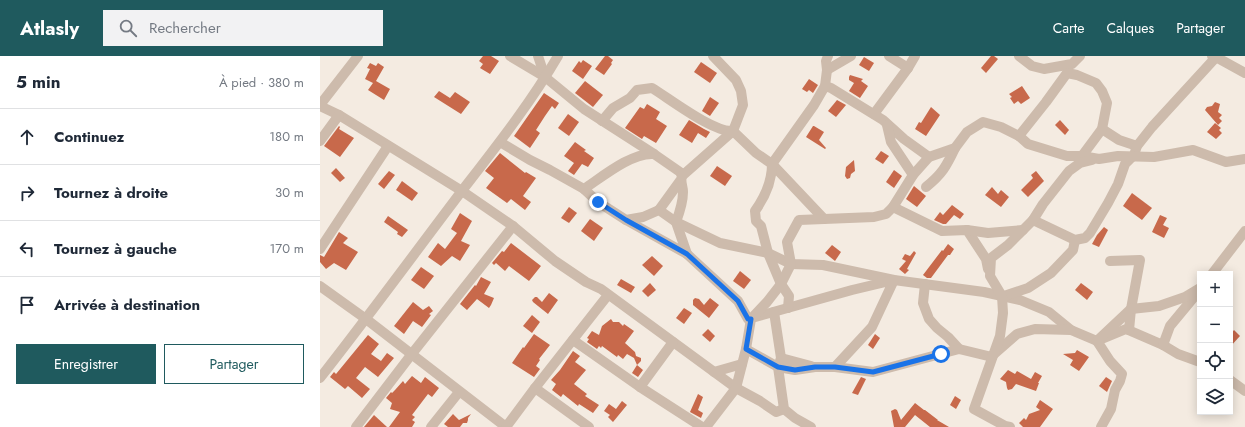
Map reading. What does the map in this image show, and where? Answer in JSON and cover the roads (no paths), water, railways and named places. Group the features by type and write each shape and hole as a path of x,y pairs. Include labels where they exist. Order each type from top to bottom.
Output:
{"street":[{"path":"358,56 320,106 339,115 462,191 514,226 555,261 608,295 736,388 760,401 776,412 784,409"},
{"path":"510,56 545,78 584,109 680,172 683,193 680,212 676,222 687,254"},
{"path":"538,56 545,78"},
{"path":"320,378 500,142 545,78 558,56"},
{"path":"626,220 644,218 659,210 681,178 733,131 743,105 742,91 736,80 713,56"},
{"path":"788,308 789,296 780,284 768,253 761,226 756,220 755,211 763,200 768,188 772,175 772,164 814,106 825,86 827,70 826,61 828,56"},
{"path":"827,70 851,56"},
{"path":"889,56 908,68"},
{"path":"874,114 908,68 915,56"},
{"path":"990,276 991,258 1008,245 1033,220 1043,204 1069,171 1081,159 1102,129 1107,104 1102,91 1096,83 1077,75 1069,68 1044,69 1032,66 1019,56"},
{"path":"1019,136 1046,102 1069,68 1080,56"},
{"path":"1033,220 1075,240 1085,238 1108,203 1118,184 1125,164 1215,56 1245,73"},
{"path":"825,86 831,88 883,120 904,139 929,157"},
{"path":"602,121 613,108 630,98 637,90 652,88 705,122 726,132 733,131"},
{"path":"320,141 339,115"},
{"path":"926,187 940,176 949,162 955,148 966,132 983,122 1001,127 1019,136 1028,144 1081,159 1099,159 1136,151"},
{"path":"887,125 891,142 913,175"},
{"path":"1102,129 1136,151 1160,156 1193,150 1226,162 1245,159"},
{"path":"733,131 756,153 772,164 824,219"},
{"path":"500,142 584,189 598,202 626,220 687,254 738,301 748,319 894,280"},
{"path":"320,249 388,146"},
{"path":"706,427 736,388 746,349 751,319 767,302 780,284 791,264 787,242 799,220 874,217 886,214 893,207 913,175 929,157 955,148"},
{"path":"584,189 617,166 647,153 654,154"},
{"path":"893,207 927,225 942,231 967,230 988,234 1023,230"},
{"path":"659,210 676,222 720,243 768,253 791,264 823,264 894,280 984,292 1026,302 1049,312 1071,330 1097,341 1110,361 1122,374 1115,390 1110,409 1101,427"},
{"path":"356,427 411,355 514,226"},
{"path":"967,230 986,259 990,276 1002,296 1003,313 1000,336 974,409 1005,426 1010,427"},
{"path":"1214,271 1245,231"},
{"path":"1002,296 1028,288 1051,273 1073,250 1075,240"},
{"path":"1110,261 1140,260 1131,309 1129,330"},
{"path":"835,367 872,327 894,280"},
{"path":"925,284 923,303 929,318 937,328 959,349"},
{"path":"320,286 366,319 506,427 608,295"},
{"path":"1097,341 1131,309 1159,306 1197,290"},
{"path":"1163,345 1170,326 1197,293"},
{"path":"774,312 784,409 794,418 811,427"},
{"path":"992,357 1017,334 1035,329 1071,330"},
{"path":"1097,341 1126,329 1163,345 1178,354 1197,361"},
{"path":"573,340 640,387 702,427"},
{"path":"640,387 672,342"},
{"path":"746,349 795,370 815,367 835,367 873,372 959,349 992,357"},
{"path":"714,372 742,364"},
{"path":"1233,382 1245,391"},
{"path":"535,388 589,427"},
{"path":"431,427 459,392"}]}
